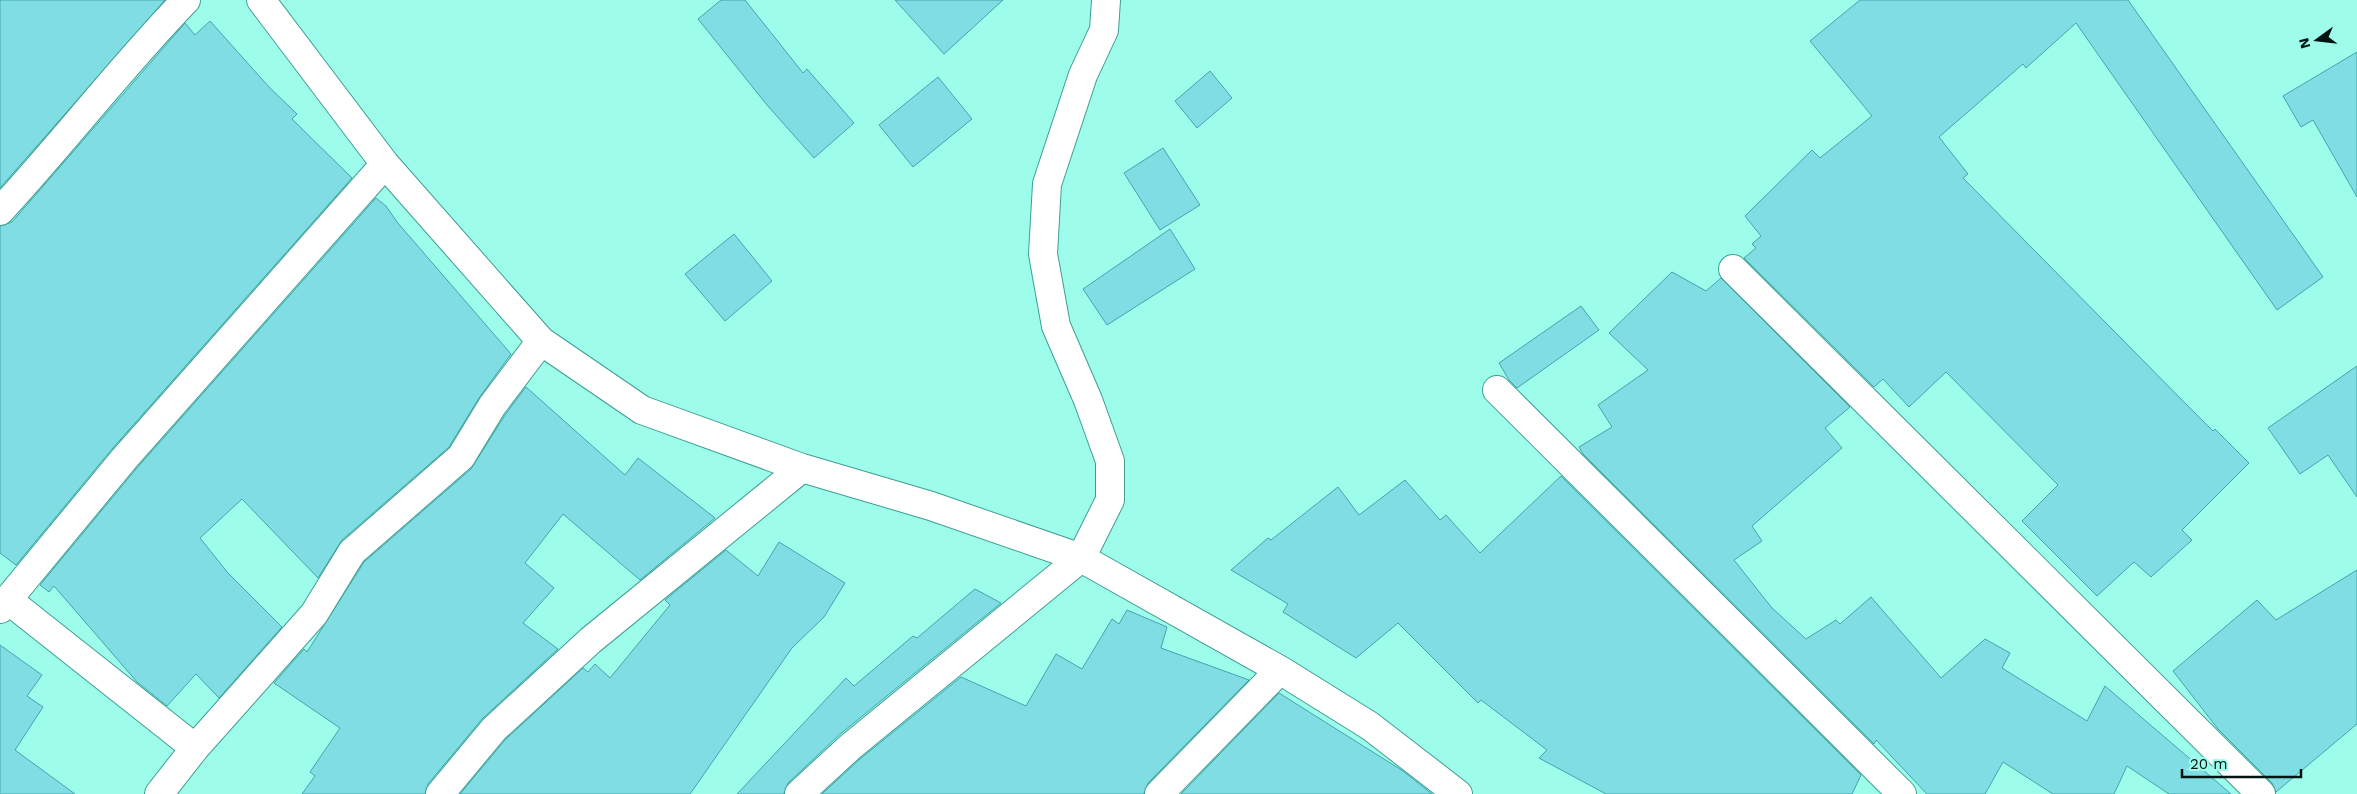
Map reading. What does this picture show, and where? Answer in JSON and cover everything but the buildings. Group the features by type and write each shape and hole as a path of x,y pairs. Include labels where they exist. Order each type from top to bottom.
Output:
{"street":[{"path":"0,211 39,169 148,39 186,0"},
{"path":"262,0 385,164 540,341 642,410 802,468 931,506 1081,558 1280,670 1370,726 1458,794"},
{"path":"798,794 850,747 1081,558 1110,500 1110,461 1088,400 1056,326 1043,254 1047,184 1083,75 1104,30 1106,0"},
{"path":"195,748 4,605 124,459 385,164"},
{"path":"1733,269 2261,794"},
{"path":"159,794 195,748 314,614 352,552 461,457 492,406 540,341"},
{"path":"1497,390 1902,794"},
{"path":"440,794 494,729 591,640 802,468"},
{"path":"1160,794 1280,670"}]}
